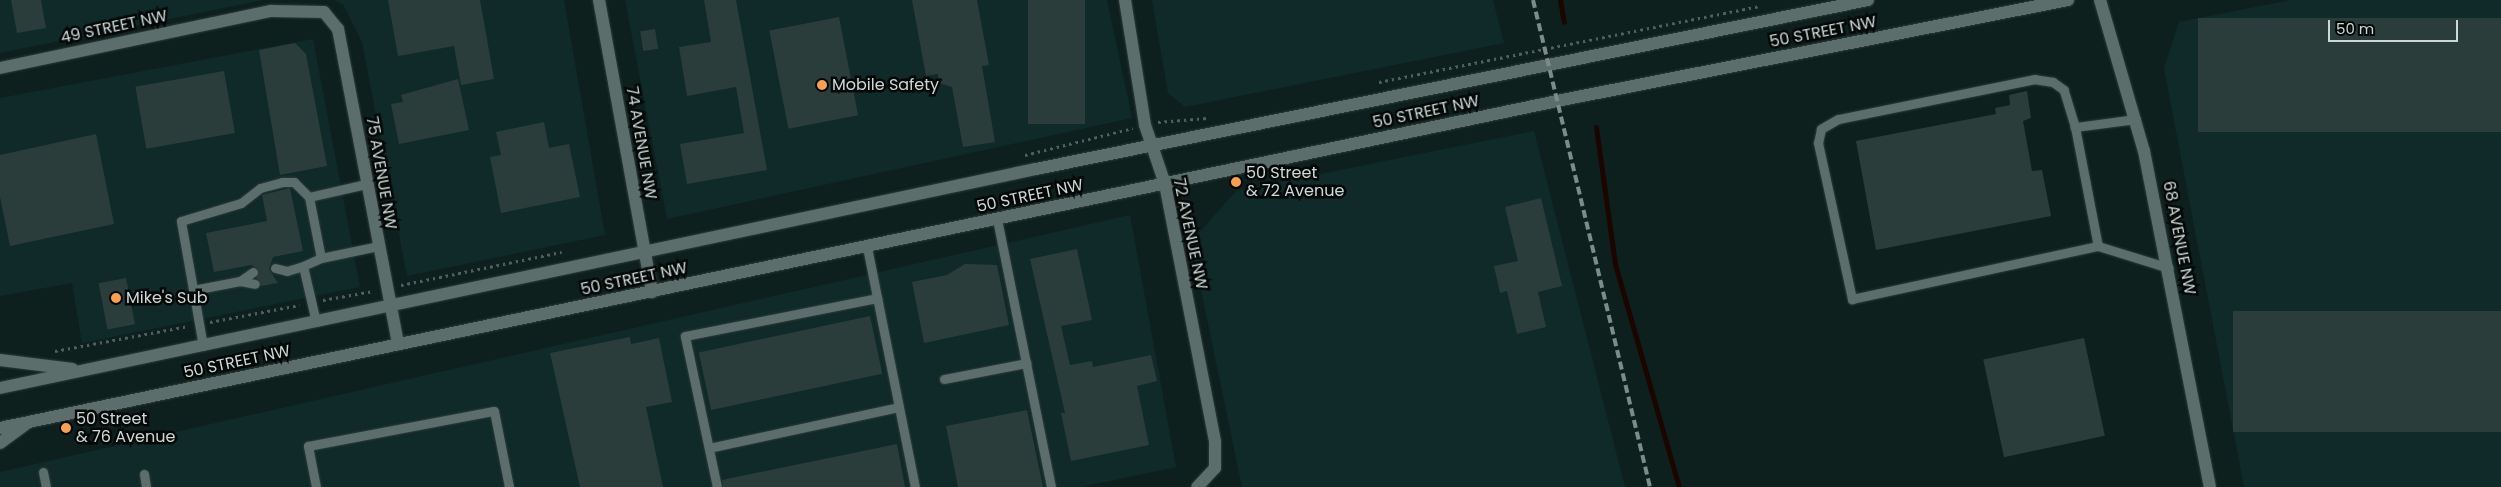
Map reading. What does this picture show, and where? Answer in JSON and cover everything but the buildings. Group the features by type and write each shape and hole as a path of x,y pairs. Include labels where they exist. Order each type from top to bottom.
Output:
{"main road":[{"name":"74 AVENUE NW","path":"599,0 652,292"},
{"name":"72 AVENUE NW","path":"1126,0 1145,125 1150,146 1165,184 1215,442 1217,456 1211,475 1197,487"},
{"name":"50 STREET NW","path":"0,388 1150,146 1868,0"},
{"name":"50 STREET NW","path":"0,428 1165,184 2068,0"},
{"name":"68 AVENUE NW","path":"2100,0 2136,119 2168,268 2210,487"},
{"name":"49 STREET NW","path":"0,68 270,6 324,12"},
{"name":"75 AVENUE NW","path":"324,12 338,29 389,307 398,344"},
{"path":"0,360 84,370"},
{"path":"0,443 29,422"}],"lane":[{"path":"2098,246 2075,128 2064,90 2053,82 2035,79 1838,119 1821,129 1818,143 1852,299 2098,246 2168,268"},
{"path":"2075,128 2136,119"},
{"path":"203,346 181,221 241,203 260,188 282,182 294,182 309,196 321,258"},
{"path":"309,196 366,184"},
{"path":"997,219 1051,487"},
{"path":"278,278 287,271 321,258 378,246"},
{"path":"866,247 915,487"},
{"path":"303,266 316,322"},
{"path":"275,268 287,271"},
{"path":"240,281 253,272"},
{"path":"193,290 240,281 255,284"},
{"path":"717,487 685,336 877,298"},
{"path":"944,379 1026,363"},
{"path":"709,448 899,407"},
{"path":"316,487 308,446 494,411 508,487"},
{"path":"43,472 46,487"},
{"path":"144,474 146,487"}],"path":[{"path":"1374,84 1768,4"},
{"path":"1020,156 1055,144 1145,125 1218,116"},
{"path":"50,352 566,252"}],"shaded area":[{"path":"0,0 263,0 0,53"},
{"path":"333,0 564,0 605,235 407,276 362,42 343,4"},
{"path":"625,0 1107,0 1132,118 667,219"},
{"path":"1152,0 1493,0 1504,43 1185,107 1168,93"},
{"path":"2291,0 2501,0 2501,487 2244,487 2164,68 2179,22"},
{"path":"313,39 360,287 82,343 72,283 0,296 0,98"},
{"path":"1534,131 1625,487 1242,487 1191,242 1236,191"},
{"path":"1130,215 1176,467 1081,487 0,487 0,472"}],"waterway":[{"path":"1560,0 1564,22"},
{"path":"1596,127 1615,264 1679,487"}],"railway":[{"path":"1533,0 1650,487"}],"place":[{"name":"Mobile Safety","path":"822,85"},
{"name":"50 Street & 72 Avenue","path":"1236,182"},
{"name":"Mike's Sub","path":"116,298"},
{"name":"50 Street & 76 Avenue","path":"66,428"}]}
